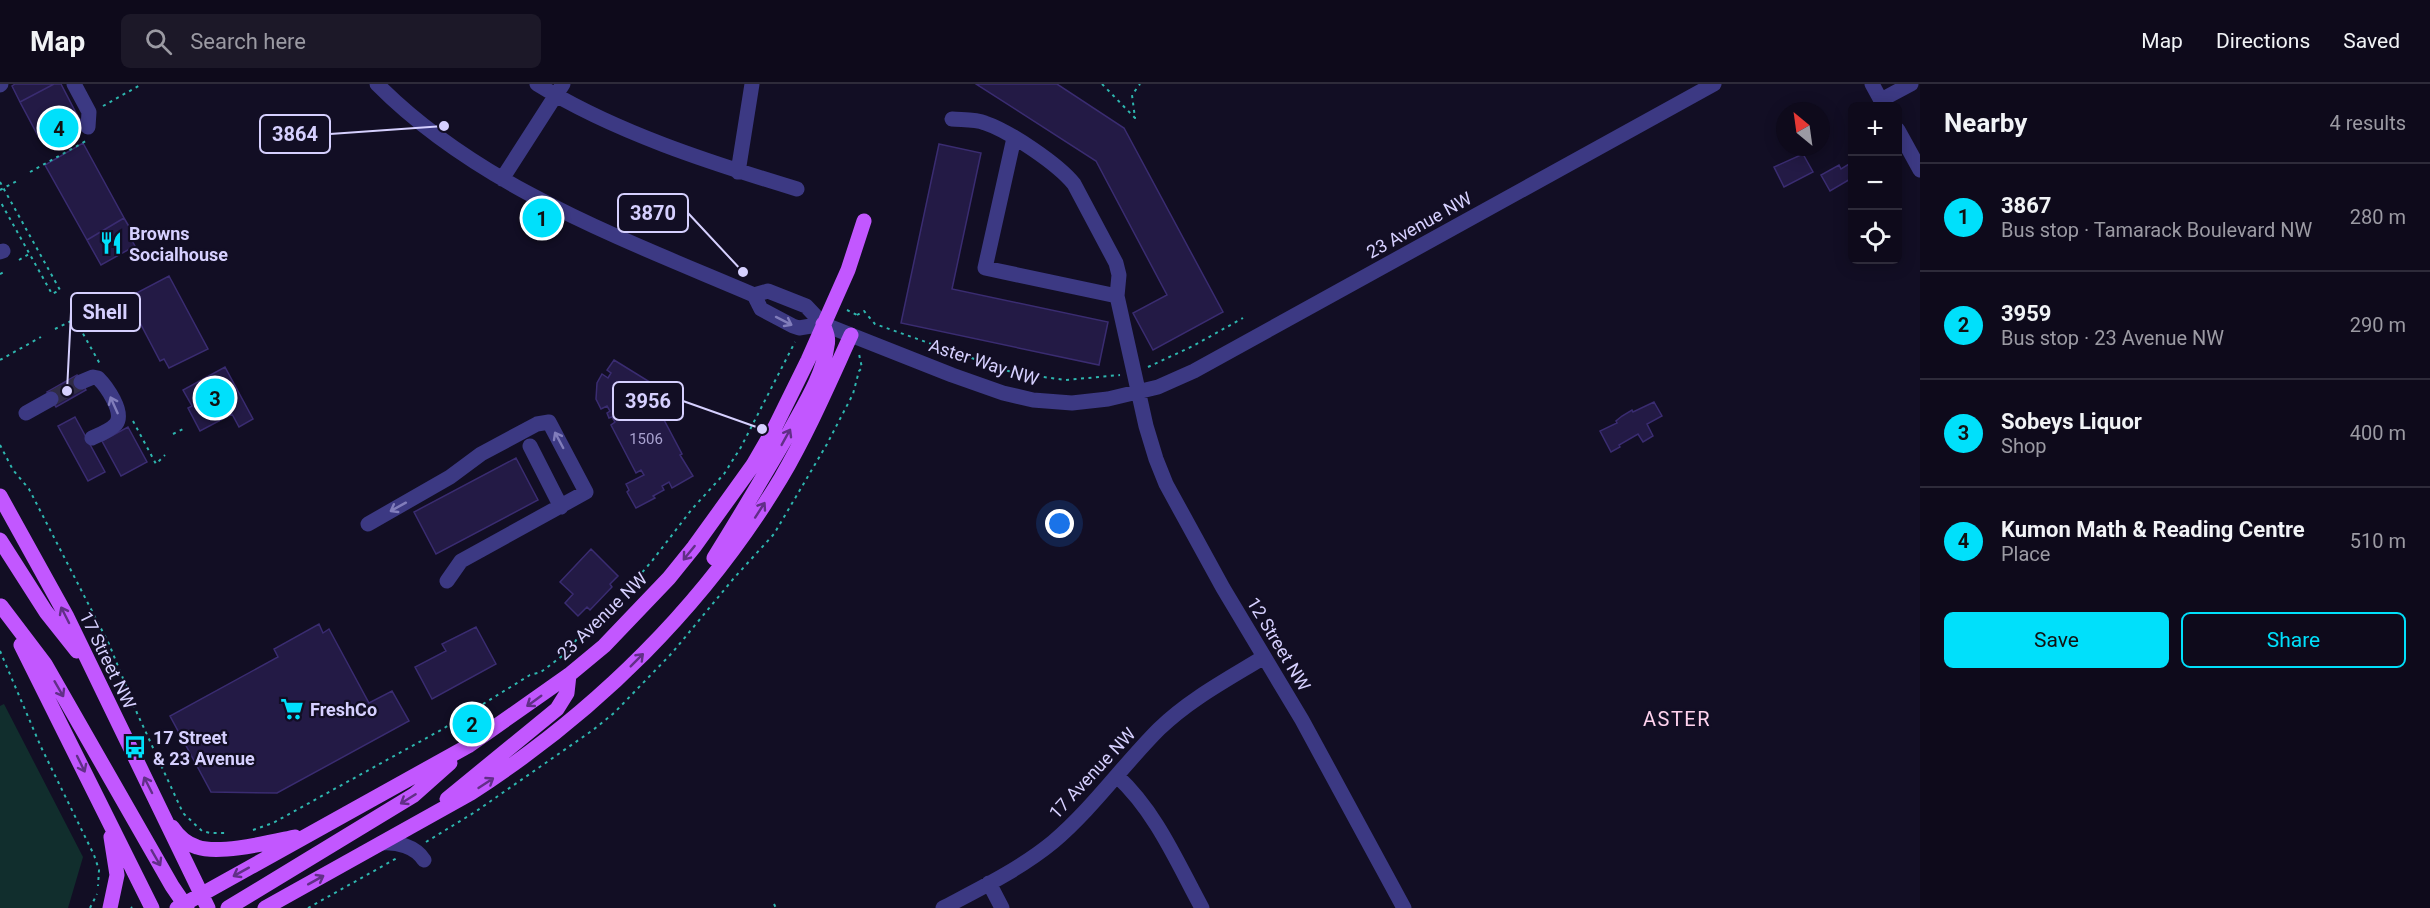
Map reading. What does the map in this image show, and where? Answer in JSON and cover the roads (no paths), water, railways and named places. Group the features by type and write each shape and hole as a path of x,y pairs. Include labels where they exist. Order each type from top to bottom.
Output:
{"main road":[{"name":"23 Avenue NW","path":"192,905 311,834 468,746 569,675 604,646 653,595 718,515 753,465 775,427 848,270 864,221"},
{"path":"680,613 758,486 805,403 823,362 827,346 828,337 823,324"},
{"path":"270,906 501,773 584,711 642,655 680,613 746,530 781,478 810,424 851,335"},
{"name":"17 Street NW","path":"0,496 46,578 163,815 192,905"},
{"path":"0,540 46,612 91,667"},
{"path":"1,605 152,908"},
{"path":"1,605 45,664 172,886 192,905"},
{"path":"422,820 476,773 557,709 567,693 569,675"},
{"path":"228,908 414,795 468,746"},
{"path":"163,815 181,837 197,847 210,850 254,846 311,834"},
{"path":"108,819 117,875 110,908"}],"street":[{"path":"74,84 89,112 89,133"},
{"path":"377,84 428,129 502,178 594,225 754,295 768,291 806,306 823,324"},
{"path":"537,84 559,90 659,142 738,172 797,189"},
{"path":"738,172 753,84"},
{"name":"23 Avenue NW","path":"1138,393 1194,371 1714,84"},
{"path":"1872,84 1881,102"},
{"path":"1884,102 1911,84"},
{"path":"502,178 559,90"},
{"name":"12 Street NW","path":"952,119 983,122 1014,138 1066,174 1074,184 1116,263 1119,275 1117,296 1138,393 1149,438 1166,484 1223,588 1302,720 1404,908"},
{"path":"1902,137 1920,170"},
{"path":"1014,138 985,268 1117,296"},
{"path":"754,295 760,309 793,326 799,328 823,324"},
{"name":"Aster Way NW","path":"823,324 952,375 1023,399 1072,403 1138,393"},
{"path":"81,382 93,377 98,378 118,410 116,425 92,438"},
{"path":"26,413 51,399"},
{"path":"368,524 450,477 481,454 537,424 549,422 586,492 461,561 447,581"},
{"path":"530,446 561,507"},
{"name":"17 Avenue NW","path":"944,908 1024,864 1051,844 1174,715 1200,696 1264,657"},
{"path":"1117,776 1151,815 1202,908"},
{"path":"382,843 403,845 421,854"},
{"path":"989,883 1002,908"}],"tunnel":[{"path":"51,399 81,382"}],"place":[{"name":"3864","path":"444,126"},
{"name":"Kumon Math & Reading Centre","path":"59,128"},
{"name":"3867","path":"542,218"},
{"name":"Browns Socialhouse","path":"111,243"},
{"name":"3870","path":"743,272"},
{"name":"Shell","path":"67,391"},
{"name":"Sobeys Liquor","path":"215,398"},
{"name":"3956","path":"762,429"},
{"name":"FreshCo","path":"292,709"},
{"name":"3959","path":"472,724"},
{"name":"17 Street & 23 Avenue","path":"135,747"}],"district":[{"name":"ASTER","path":"1677,719"}]}
